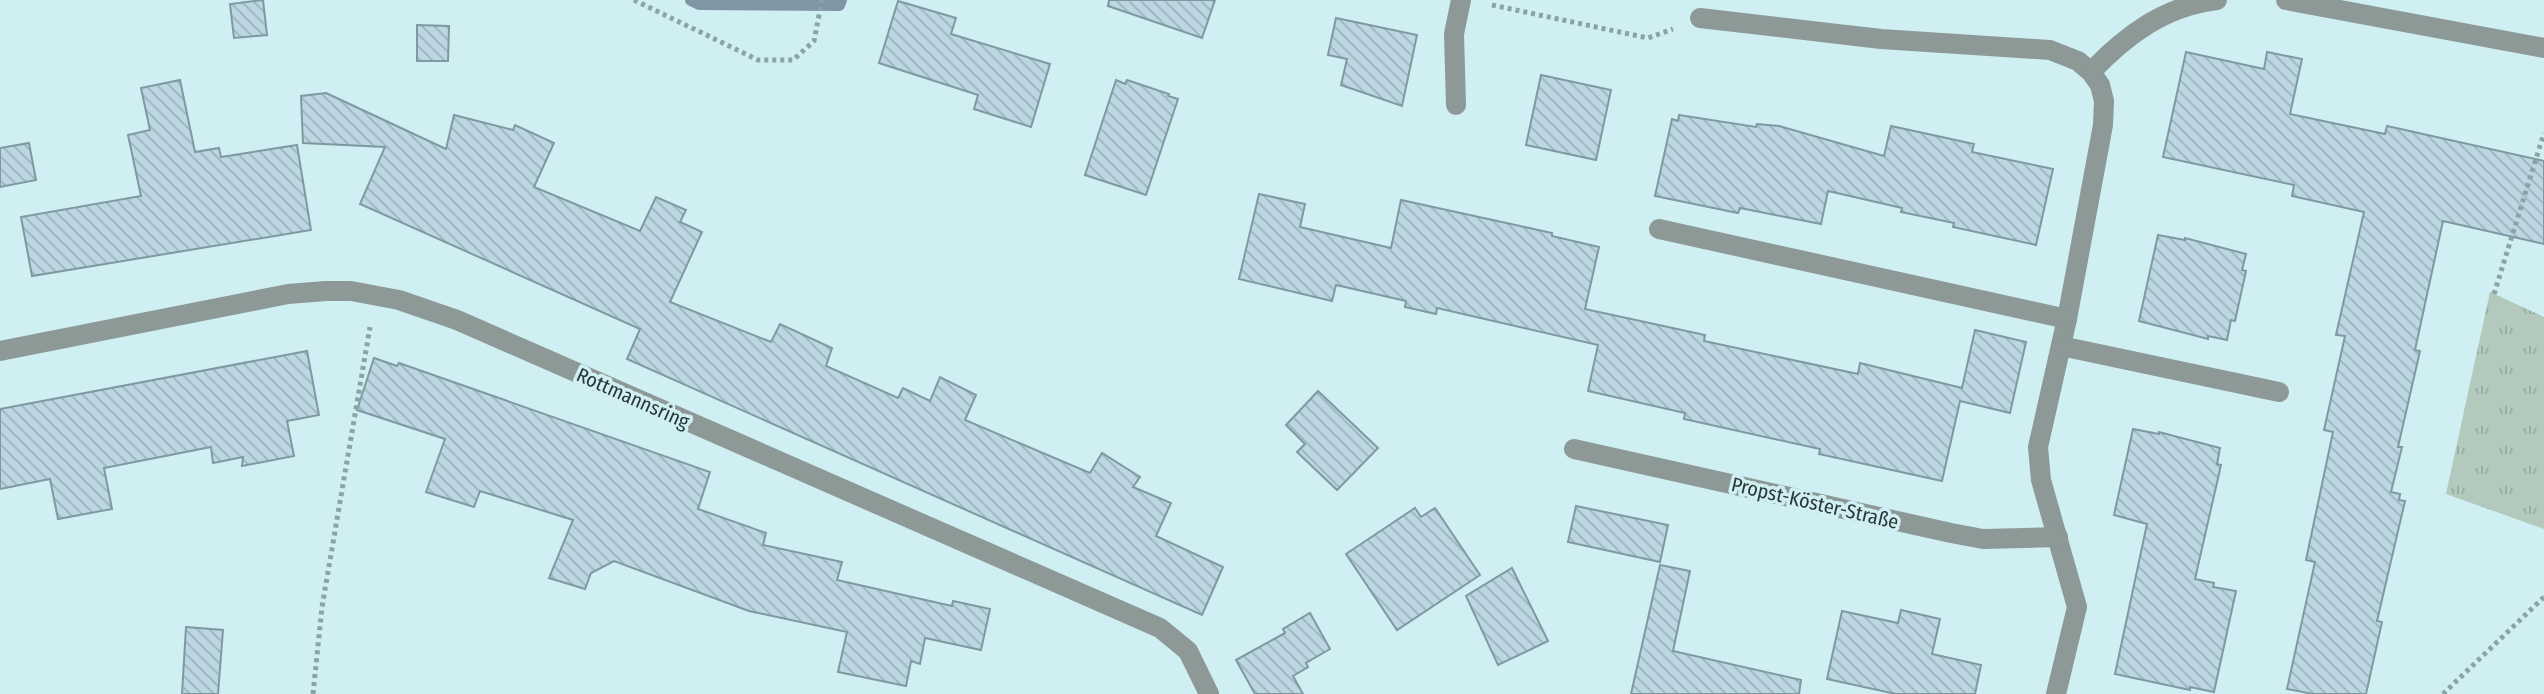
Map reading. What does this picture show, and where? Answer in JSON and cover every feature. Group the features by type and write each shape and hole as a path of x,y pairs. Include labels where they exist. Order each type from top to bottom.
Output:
{"street":[{"path":"1456,105 1454,34 1461,0"},
{"path":"2091,72 2116,45 2155,18 2217,0"},
{"path":"2286,0 2544,48"},
{"path":"1700,18 1881,39 2050,50 2078,61 2100,85 2104,101 2103,125 2067,319 2038,447 2041,480 2077,607 2056,694"},
{"path":"1659,229 2067,319"},
{"name":"Rottmannsring","path":"0,351 288,294 326,291 374,294 413,304 457,320 1160,628 1188,651 1209,694"},
{"path":"2061,346 2279,392"},
{"name":"Propst-Köster-Straße","path":"1574,449 1972,537 2058,537"}],"path":[{"path":"634,0 758,60 793,60 814,41 822,0"},
{"path":"1491,5 1648,38 1700,18"},
{"path":"2494,294 2544,133"},
{"path":"313,694 322,607 374,294"},
{"path":"2443,694 2544,597"}],"green space":[{"path":"2490,292 2544,317 2544,529 2446,494"}],"building":[{"path":"263,0 267,35 234,38 230,4"},
{"path":"1109,0 1215,0 1202,38 1108,6"},
{"path":"898,1 956,18 951,34 1050,64 1031,127 974,109 978,95 879,63"},
{"path":"1336,18 1417,35 1402,106 1341,85 1347,59 1328,55"},
{"path":"417,25 449,26 448,61 417,61"},
{"path":"2186,52 2264,69 2267,52 2302,59 2290,114 2385,134 2387,126 2544,161 2544,244 2443,221 2415,350 2420,351 2398,447 2402,447 2391,492 2400,494 2399,500 2405,501 2377,621 2382,622 2366,694 2313,694 2287,689 2315,562 2306,560 2333,432 2324,430 2345,336 2336,335 2364,212 2292,196 2294,185 2163,157"},
{"path":"1541,75 1611,90 1596,160 1526,145"},
{"path":"180,80 195,152 219,148 221,157 297,145 311,230 32,276 21,217 141,196 128,135 150,130 141,88"},
{"path":"1116,80 1125,84 1127,80 1178,99 1146,195 1085,175"},
{"path":"326,93 446,149 454,115 513,130 515,125 554,143 534,187 640,231 656,197 686,210 680,222 702,232 670,302 771,342 780,324 832,348 826,366 898,398 903,388 930,401 940,377 976,395 965,420 1090,473 1102,453 1140,477 1133,487 1171,503 1156,536 1223,567 1202,615 627,359 640,329 360,204 385,147 303,143 301,96"},
{"path":"1679,115 1756,127 1757,124 1779,126 1884,156 1891,126 1974,144 1972,152 2053,169 2036,245 1953,227 1954,223 1901,212 1902,208 1828,191 1821,224 1740,208 1738,213 1655,196 1672,119 1678,121"},
{"path":"29,143 36,180 0,187 0,148"},
{"path":"1259,194 1305,204 1300,227 1391,248 1401,200 1552,233 1552,236 1599,247 1585,309 1705,335 1704,341 1858,374 1860,363 1962,388 1975,330 2026,342 2010,413 1960,401 1942,481 1819,454 1820,449 1684,419 1685,413 1588,391 1598,345 1437,308 1436,314 1405,307 1406,301 1336,285 1332,301 1239,279"},
{"path":"2158,235 2185,238 2246,254 2242,270 2246,271 2235,321 2231,320 2227,340 2208,336 2208,339 2139,321"},
{"path":"307,351 319,415 287,421 294,456 242,466 243,457 213,463 211,447 104,468 112,509 58,519 50,479 0,489 0,409"},
{"path":"374,358 397,366 399,363 710,472 698,509 766,533 763,545 842,562 837,580 952,606 953,601 990,609 981,650 925,638 920,664 911,661 906,686 838,672 847,632 749,611 614,561 591,573 585,589 549,578 573,520 480,491 474,507 426,492 445,439 357,410"},
{"path":"1318,391 1378,448 1337,490 1297,452 1305,444 1286,425"},
{"path":"2133,429 2159,432 2220,448 2217,464 2221,465 2195,579 2214,583 2213,587 2236,591 2214,692 2115,674 2147,524 2114,515"},
{"path":"1576,506 1668,525 1660,562 1568,542"},
{"path":"1415,508 1421,517 1435,508 1480,575 1397,630 1346,554"},
{"path":"1660,565 1690,571 1673,651 1801,680 1799,694 1631,694"},
{"path":"1512,568 1548,641 1498,665 1466,596"},
{"path":"1901,610 1940,619 1932,654 1981,665 1975,694 1896,694 1827,679 1842,611 1898,623"},
{"path":"1310,613 1330,649 1306,663 1308,667 1293,676 1303,694 1255,694 1236,660 1285,633 1283,629"},
{"path":"186,627 223,630 218,694 182,694"}],"waterway":[{"path":"691,0 699,4 839,5 841,0"}]}
